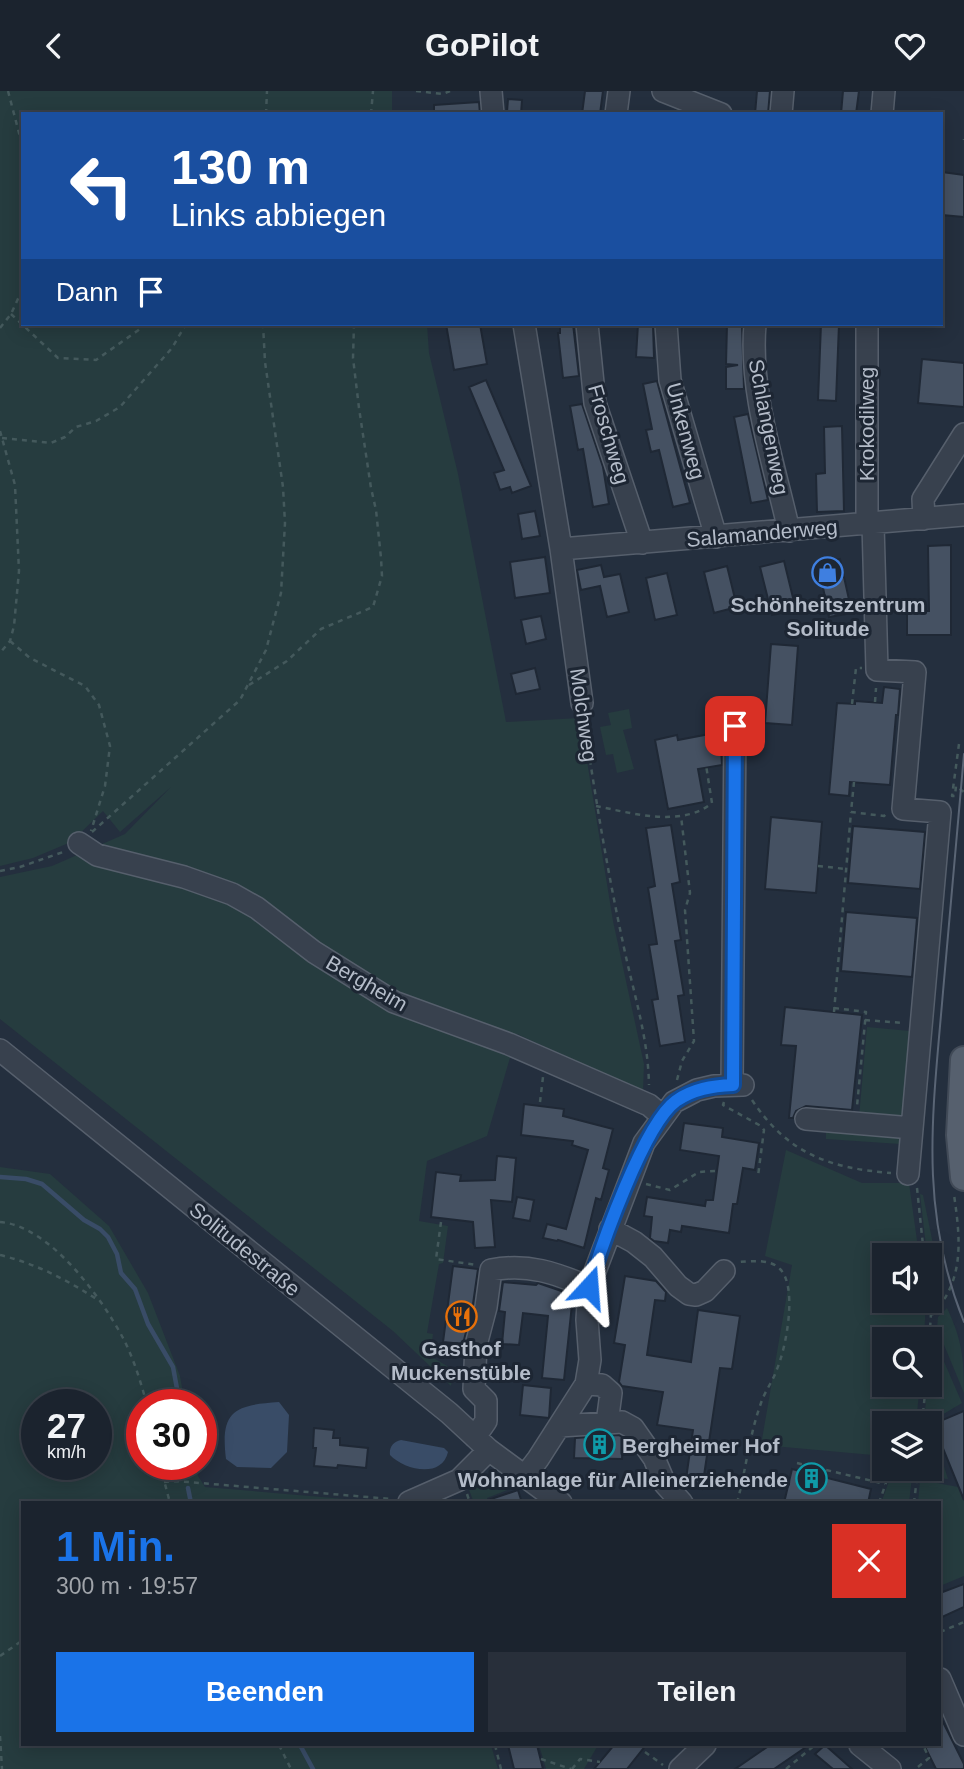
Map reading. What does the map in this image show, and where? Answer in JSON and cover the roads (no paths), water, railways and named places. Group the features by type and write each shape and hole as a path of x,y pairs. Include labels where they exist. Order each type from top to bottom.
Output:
{"main road":[{"path":"959,1185 964,1060"}],"street":[{"path":"491,91 494,112"},
{"path":"616,112 619,91"},
{"path":"663,91 716,112"},
{"path":"781,112 783,91"},
{"path":"881,112 884,91"},
{"name":"Molchweg","path":"524,326 561,549 582,703"},
{"name":"Froschweg","path":"587,326 595,403 642,543"},
{"name":"Unkenweg","path":"666,326 670,380 716,537"},
{"name":"Schlangenweg","path":"755,326 753,347 758,396 789,531"},
{"name":"Krokodilweg","path":"867,326 870,524 877,670 915,672 903,809 940,812 912,1128"},
{"path":"924,519 923,499 964,434"},
{"name":"Salamanderweg","path":"561,549 964,515"},
{"path":"525,1476 586,1384 590,1360 587,1319 589,1287 644,1143 662,1107 697,1090 734,1085 735,726"},
{"name":"Bergheim","path":"84,838 97,855 184,877 232,894 257,908 314,952 394,1002 509,1044 662,1107"},
{"name":"Solitudestraße","path":"0,1050 482,1443 558,1501"},
{"path":"806,1119 912,1128 912,1174"},
{"path":"610,1229 634,1242 653,1257 678,1286 689,1294 696,1295 705,1291 724,1271"},
{"path":"411,1501 459,1480 482,1443 486,1401 474,1389 476,1345 486,1307 491,1270 511,1266 553,1272 589,1287"},
{"path":"586,1384 602,1385 611,1393 607,1423"},
{"path":"560,1426 622,1422 633,1428 654,1458 665,1484 680,1501"},
{"path":"941,1681 964,1735"},
{"path":"680,1769 704,1746"},
{"path":"861,1746 890,1769"}],"water":[{"path":"279,1402 289,1415 287,1452 271,1468 237,1467 226,1459 225,1430 233,1414 251,1405"},
{"path":"401,1440 444,1448 448,1452 438,1466 431,1469 413,1468 390,1455 392,1445"}],"waterway":[{"path":"0,1177 26,1179 42,1184 108,1237 117,1254 121,1273 135,1289 148,1324 173,1367 177,1389"},
{"path":"188,1488 191,1501"},
{"path":"301,1746 313,1769"}],"tram line":[{"path":"964,754 936,1078 932,1159 940,1239 949,1280 964,1322"}],"place":[{"name":"Schönheitszentrum Solitude","path":"828,572"},
{"name":"Gasthof Muckenstüble","path":"461,1316"},
{"name":"Bergheimer Hof","path":"599,1445"},
{"name":"Wohnanlage für Alleinerziehende","path":"811,1479"}]}
